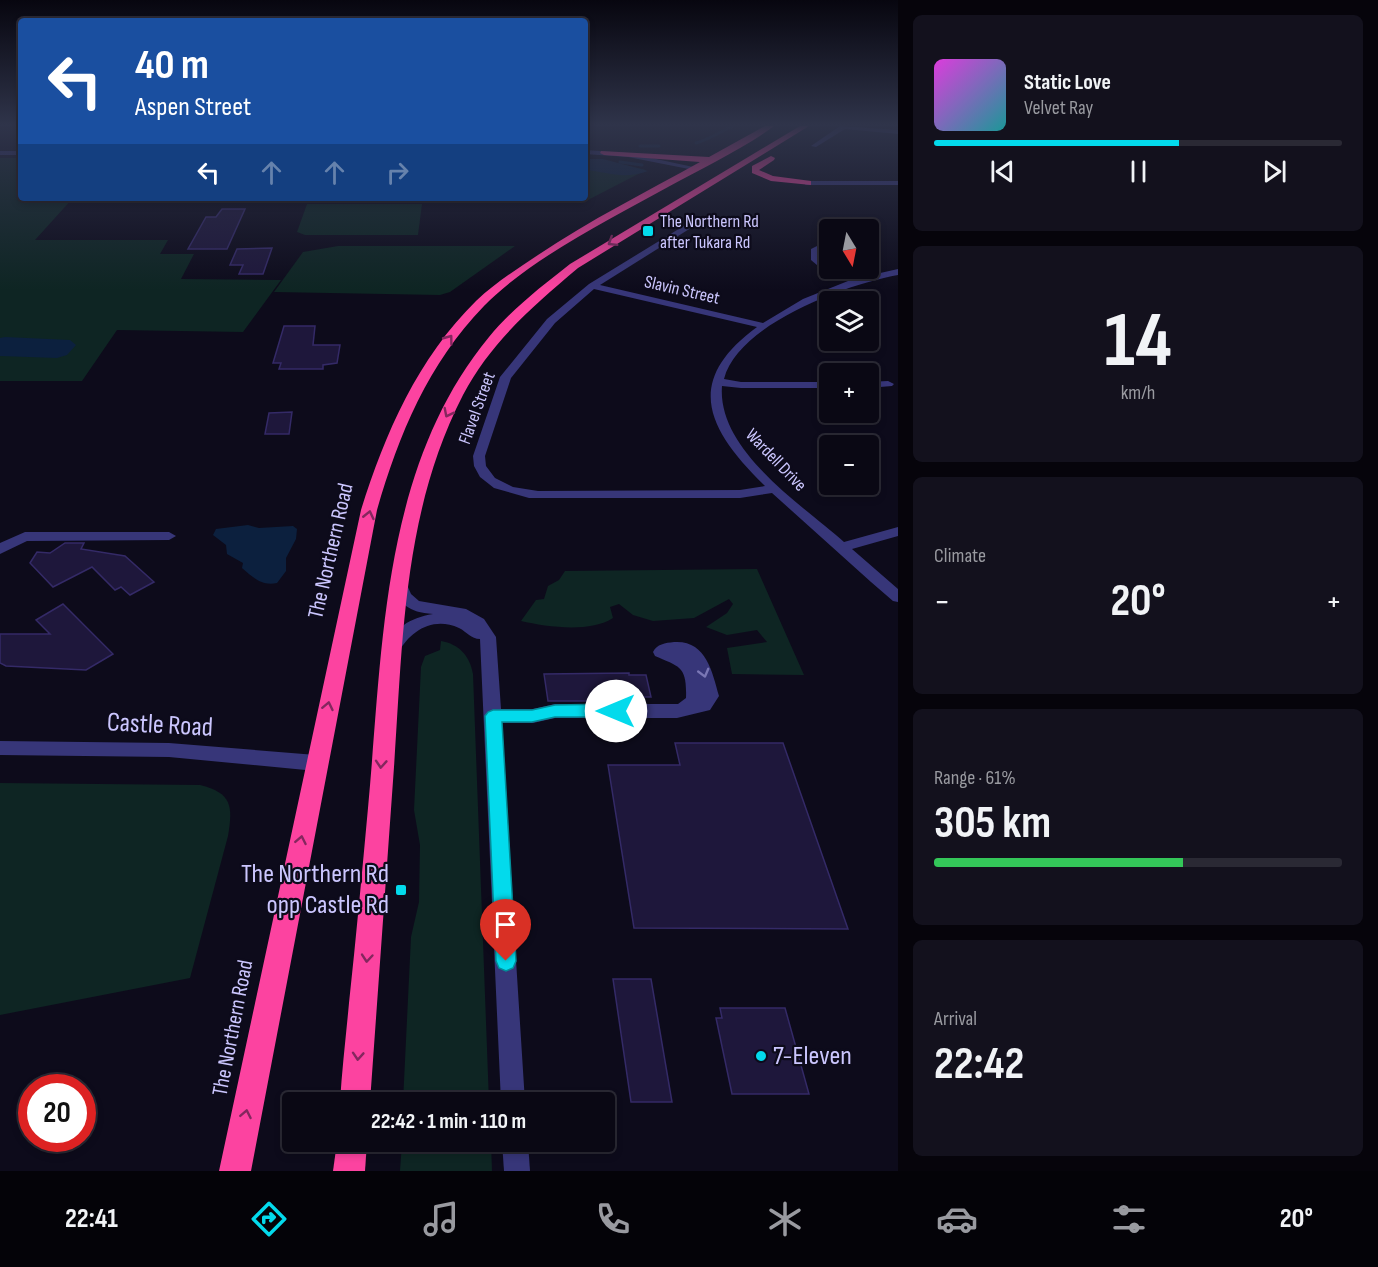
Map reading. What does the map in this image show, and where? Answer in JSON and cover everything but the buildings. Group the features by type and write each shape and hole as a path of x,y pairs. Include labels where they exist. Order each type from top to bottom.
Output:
{"highway":[{"name":"The Northern Road","path":"235,1171 316,763 377,482 395,431 428,370 458,328 481,303 512,277 575,235 692,181"},
{"path":"356,1092 398,580 407,532 432,449 461,389 494,338 533,300 574,266 699,191 707,181"},
{"path":"763,181 808,183"},
{"path":"791,181 808,183"},
{"path":"349,1171 351,1152"}],"street":[{"path":"808,183 898,183"},
{"name":"Flavel Street","path":"698,221 592,286 559,312 506,377 479,456 481,469 487,477 508,489 538,495 740,494 775,488"},
{"path":"819,248 814,251 815,260 819,263"},
{"path":"819,385 741,385 717,382 722,368 731,355 765,326 811,297 855,280 898,272"},
{"name":"Slavin Street","path":"592,286 765,326"},
{"name":"Wardell Drive","path":"717,382 718,410 726,431 749,462 775,488 898,597"},
{"path":"879,384 888,384"},
{"path":"842,547 898,531"},
{"path":"0,549 25,537 169,536"},
{"path":"398,580 400,590 410,602 432,610 464,613 475,618 483,626 490,648 512,1092"},
{"path":"392,649 401,634 410,627 434,620 451,620 466,624 490,648"},
{"path":"493,716 532,716 555,711 677,711 694,702 690,668 684,661 661,652"},
{"name":"Castle Road","path":"0,748 169,750 316,763"},
{"path":"516,1152 517,1171"}],"green space":[{"path":"0,181 18,181 18,201 70,201 35,240 168,240 160,254 194,254 181,279 281,280 243,332 117,330 82,381 0,381"},
{"path":"588,181 625,181 588,200"},
{"path":"350,201 586,201 584,202 349,203"},
{"path":"307,204 422,204 418,235 305,235 297,232"},
{"path":"338,246 515,246 450,292 440,295 274,292 303,252"},
{"path":"757,569 804,675 732,674 727,648 767,642 757,630 727,635 706,627 727,613 733,604 729,599 694,618 653,621 633,615 619,604 610,607 613,618 593,626 555,627 521,621 536,600 544,599 548,586 559,580 565,571"},
{"path":"441,641 458,648 466,656 473,674 489,1092 403,1092 411,937 419,902 420,845 414,810 421,667 425,656 440,650"},
{"path":"0,783 200,785 219,792 224,797 230,809 228,836 190,978 0,1015"},
{"path":"401,1152 491,1152 492,1171 400,1171"}],"water":[{"path":"0,338 70,340 76,345 67,355 57,358 0,356"},
{"path":"248,525 259,528 293,526 297,529 296,539 286,558 286,571 277,583 266,583 254,578 242,568 243,563 227,554 226,545 213,535 216,529"}],"place":[{"name":"The Northern Rd after Tukara Rd","path":"648,231"},
{"name":"The Northern Rd opp Castle Rd","path":"401,890"},
{"name":"7-Eleven","path":"761,1056"}],"route":[{"path":"506,961 493,716 532,716 555,711 616,711"}]}
